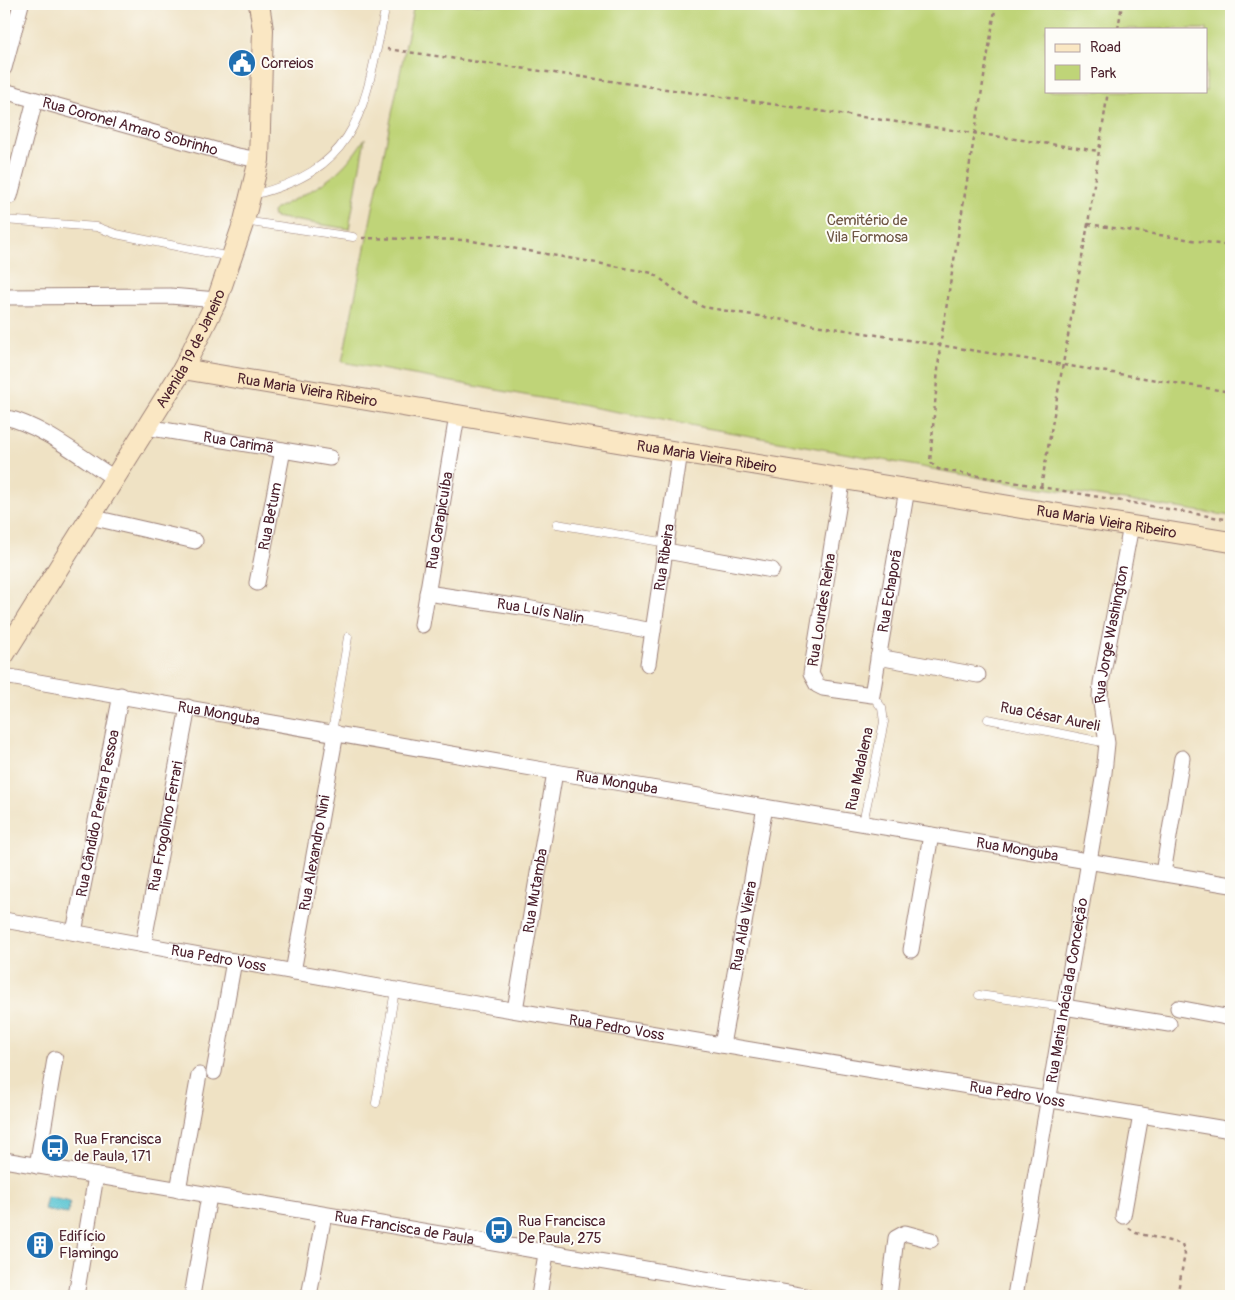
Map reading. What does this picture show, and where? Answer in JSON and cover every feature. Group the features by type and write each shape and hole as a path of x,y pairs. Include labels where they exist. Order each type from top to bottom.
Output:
{"street":[{"path":"4,68 21,4"},
{"name":"Avenida 19 de Janeiro","path":"5,649 183,369 217,300 244,221 258,160 263,30 260,4"},
{"name":"Rua Coronel Amaro Sobrinho","path":"4,91 233,155 258,160"},
{"path":"10,196 35,100"},
{"path":"4,297 170,296 217,300"},
{"name":"Rua Maria Vieira Ribeiro","path":"183,369 457,416 1231,542"},
{"name":"Rua Carapicuíba","path":"422,624 457,416"},
{"path":"4,417 40,431 114,478"},
{"name":"Rua Carimã","path":"146,427 330,458"},
{"name":"Rua Betum","path":"257,583 283,450"},
{"name":"Rua Ribeira","path":"648,664 680,452"},
{"name":"Rua Lourdes Reina","path":"843,478 811,674 817,685 822,688 872,694"},
{"name":"Rua Echaporã","path":"872,694 907,489"},
{"path":"90,517 195,541"},
{"name":"Rua Jorge Washington","path":"1107,743 1100,697 1101,683 1131,526"},
{"path":"666,547 772,570"},
{"name":"Rua Luís Nalin","path":"427,593 521,607 653,631"},
{"path":"878,657 978,675"},
{"name":"Rua Monguba","path":"4,676 556,772 1231,885"},
{"name":"Rua Cândido Pereira Pessoa","path":"74,932 121,695"},
{"name":"Rua Frogolino Ferrari","path":"143,945 188,707"},
{"name":"Rua Alexandro Nini","path":"293,972 334,732"},
{"name":"Rua Maria Inácia da Conceição","path":"1015,1296 1089,861 1107,743"},
{"path":"1163,873 1182,758"},
{"name":"Rua Mutamba","path":"515,1010 556,772"},
{"name":"Rua Alda Vieira","path":"722,1045 765,807"},
{"path":"911,950 932,835"},
{"name":"Rua Pedro Voss","path":"4,920 395,990 1231,1130"},
{"path":"214,1072 234,961"},
{"path":"1064,1007 1170,1024"},
{"path":"1178,1008 1231,1018"},
{"path":"37,1166 55,1059"},
{"path":"178,1190 199,1075"},
{"path":"1123,1216 1141,1115"},
{"name":"Rua Francisca de Paula","path":"4,1160 770,1293 805,1296"},
{"path":"76,1296 96,1176"},
{"path":"192,1296 209,1196"},
{"path":"309,1296 324,1215"},
{"path":"888,1296 896,1238 905,1233 931,1240"},
{"path":"539,1296 546,1254"}],"lane":[{"path":"251,196 278,189 303,179 340,147 354,127 362,110 384,15"},
{"path":"4,220 98,227 116,234 233,257"},
{"path":"244,221 353,237"},
{"path":"557,524 666,547"},
{"path":"334,732 348,637"},
{"name":"Rua Madalena","path":"863,823 884,722 882,708 872,694"},
{"name":"Rua César Aureli","path":"988,719 1107,743"},
{"path":"376,1103 395,990"},
{"path":"979,995 1064,1007"}],"path":[{"path":"996,4 940,346 930,462 938,469 1231,520"},
{"path":"1118,28 1122,4"},
{"path":"377,47 1098,151"},
{"path":"1041,487 1088,224 1108,92"},
{"path":"1088,224 1231,246"},
{"path":"353,237 467,240 653,273 684,297 703,307 1231,392"},
{"path":"1123,1216 1128,1227 1136,1233 1182,1244 1185,1254 1177,1296"}],"green space":[{"name":"Cemitério de Vila Formosa","path":"414,4 1231,4 1231,516 1004,482 342,362"},
{"path":"365,138 349,229 274,217 273,212 277,208 316,188 336,173"}],"water":[{"path":"47,1197 70,1202 68,1214 44,1210"}],"place":[{"name":"Correios","path":"242,63"},
{"name":"Rua Francisca de Paula, 171","path":"55,1148"},
{"name":"Rua Francisca De Paula, 275","path":"499,1230"},
{"name":"Edifício Flamingo","path":"40,1245"}]}
